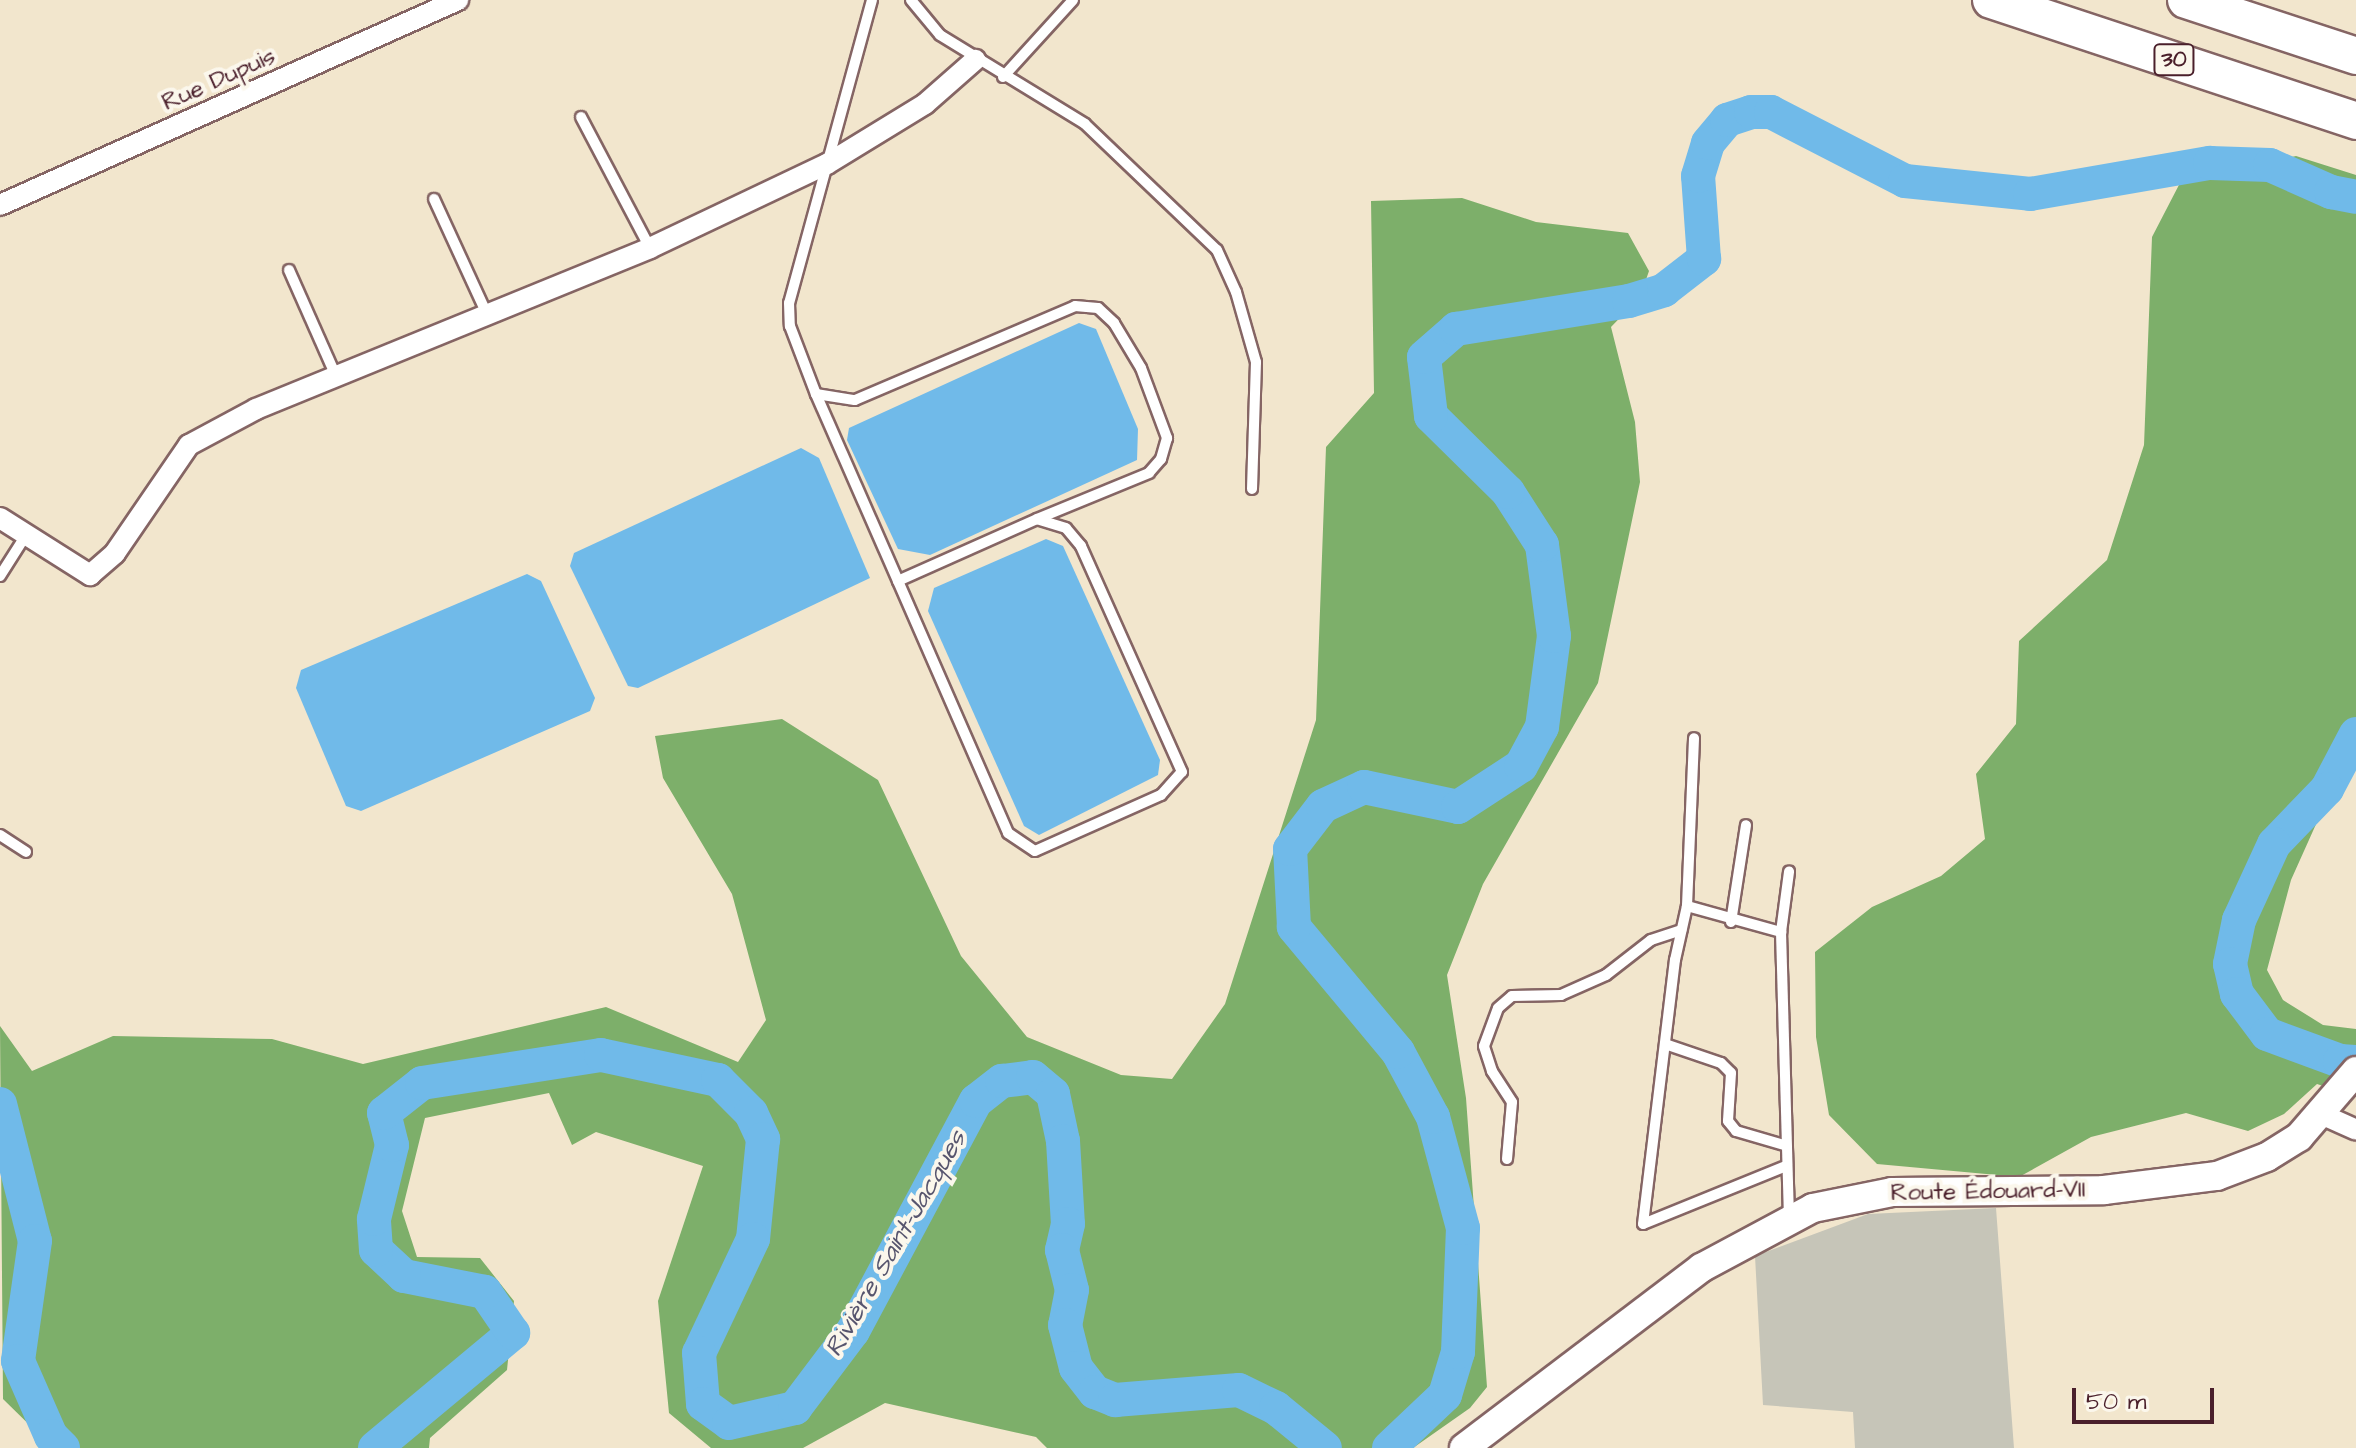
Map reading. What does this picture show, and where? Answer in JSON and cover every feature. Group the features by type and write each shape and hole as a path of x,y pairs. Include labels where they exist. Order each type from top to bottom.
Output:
{"highway":[{"name":"30","path":"1991,0 2356,121"},
{"path":"2186,0 2356,56"}],"main road":[{"name":"Route Édouard-VII","path":"1464,1448 1701,1268 1789,1218 1827,1204 1892,1192 2104,1190 2201,1179 2279,1151 2323,1115 2354,1074"}],"street":[{"name":"Rue Dupuis","path":"0,205 458,0"},
{"path":"0,518 90,575 115,553 189,445 256,409 650,248 827,164 925,104 975,60"},
{"path":"2323,1115 2356,1130"}],"lane":[{"path":"872,0 789,303 790,326 816,394 1008,833 1035,851 1096,827 1161,795 1182,772 1081,546 1066,528 1037,519"},
{"path":"911,0 940,35 975,60 1085,124 1217,250 1236,292 1256,362 1252,489"},
{"path":"1003,77 1073,0"},
{"path":"581,117 650,248"},
{"path":"434,199 487,314"},
{"path":"289,270 336,376"},
{"path":"816,394 855,400 1075,306 1098,308 1114,323 1141,368 1167,438 1161,459 1149,473 898,581"},
{"path":"0,576 26,535"},
{"path":"1694,738 1687,906 1665,1044 1643,1224 1786,1166"},
{"path":"1731,922 1746,825"},
{"path":"0,835 26,852"},
{"path":"1789,872 1781,932 1784,1145 1789,1218"},
{"path":"1687,906 1731,922 1781,932"},
{"path":"1507,1159 1512,1102 1492,1071 1484,1046 1498,1008 1512,996 1561,995 1606,975 1651,940 1681,930"},
{"path":"1665,1044 1721,1063 1731,1073 1728,1121 1736,1131 1784,1145"}],"shaded area":[{"path":"1996,1208 2014,1448 1855,1448 1853,1412 1763,1405 1755,1256 1868,1214"}],"green space":[{"path":"2296,156 2356,175 2356,735 2291,880 2267,970 2283,1000 2323,1025 2356,1029 2356,1097 2317,1084 2284,1114 2248,1131 2186,1113 2091,1137 2019,1177 1877,1164 1829,1115 1816,1037 1815,952 1872,907 1941,876 1985,839 1976,774 2016,724 2019,641 2107,560 2144,445 2152,237 2181,181"},
{"path":"1462,198 1536,222 1628,233 1649,271 1640,297 1611,327 1635,422 1640,482 1598,683 1483,884 1447,975 1466,1098 1487,1387 1470,1408 1413,1448 1047,1448 1036,1437 885,1403 803,1448 711,1448 669,1413 658,1301 703,1166 596,1132 572,1145 549,1093 425,1118 402,1211 417,1257 480,1258 514,1301 507,1370 430,1438 429,1448 53,1448 3,1399 0,1026 32,1071 113,1036 272,1039 363,1064 606,1007 738,1062 766,1020 732,894 663,778 655,736 782,719 878,780 961,956 1027,1037 1121,1075 1172,1079 1225,1004 1316,720 1326,447 1374,393 1371,201"}],"water":[{"path":"1079,323 1096,329 1138,429 1137,460 930,555 898,549 847,440 849,428"},
{"path":"801,448 819,458 870,578 638,688 628,686 570,566 574,553"},
{"path":"1046,539 1063,546 1160,760 1158,775 1039,835 1024,826 928,611 934,588"},
{"path":"527,574 541,581 595,698 590,711 361,811 346,806 296,688 301,670"}],"waterway":[{"name":"Rivière Saint-Jacques","path":"1389,1448 1445,1395 1458,1352 1463,1228 1433,1117 1398,1052 1294,927 1290,849 1323,806 1364,787 1458,807 1521,766 1542,727 1554,636 1542,545 1508,492 1431,416 1424,357 1456,329 1629,301 1664,290 1704,259 1698,176 1708,143 1727,120 1751,112 1771,112 1905,181 2030,194 2210,163 2270,165 2331,192 2356,197"},
{"name":"Rivière Saint-Jacques","path":"2356,734 2327,789 2274,844 2239,920 2230,964 2237,994 2267,1034 2340,1061 2356,1062"},
{"name":"Rivière Saint-Jacques","path":"375,1448 513,1333 485,1292 404,1276 376,1250 374,1219 392,1145 384,1113 422,1083 601,1055 718,1080 751,1113 763,1139 753,1239 699,1353 703,1404 729,1423 795,1408 853,1331 976,1101 1002,1081 1033,1077 1053,1094 1063,1141 1068,1224 1062,1250 1072,1290 1065,1325 1076,1368 1095,1392 1115,1400 1239,1390 1276,1408 1325,1448"},
{"name":"Rivière Saint-Jacques","path":"0,1104 35,1241 18,1361 51,1436 63,1448"}]}
